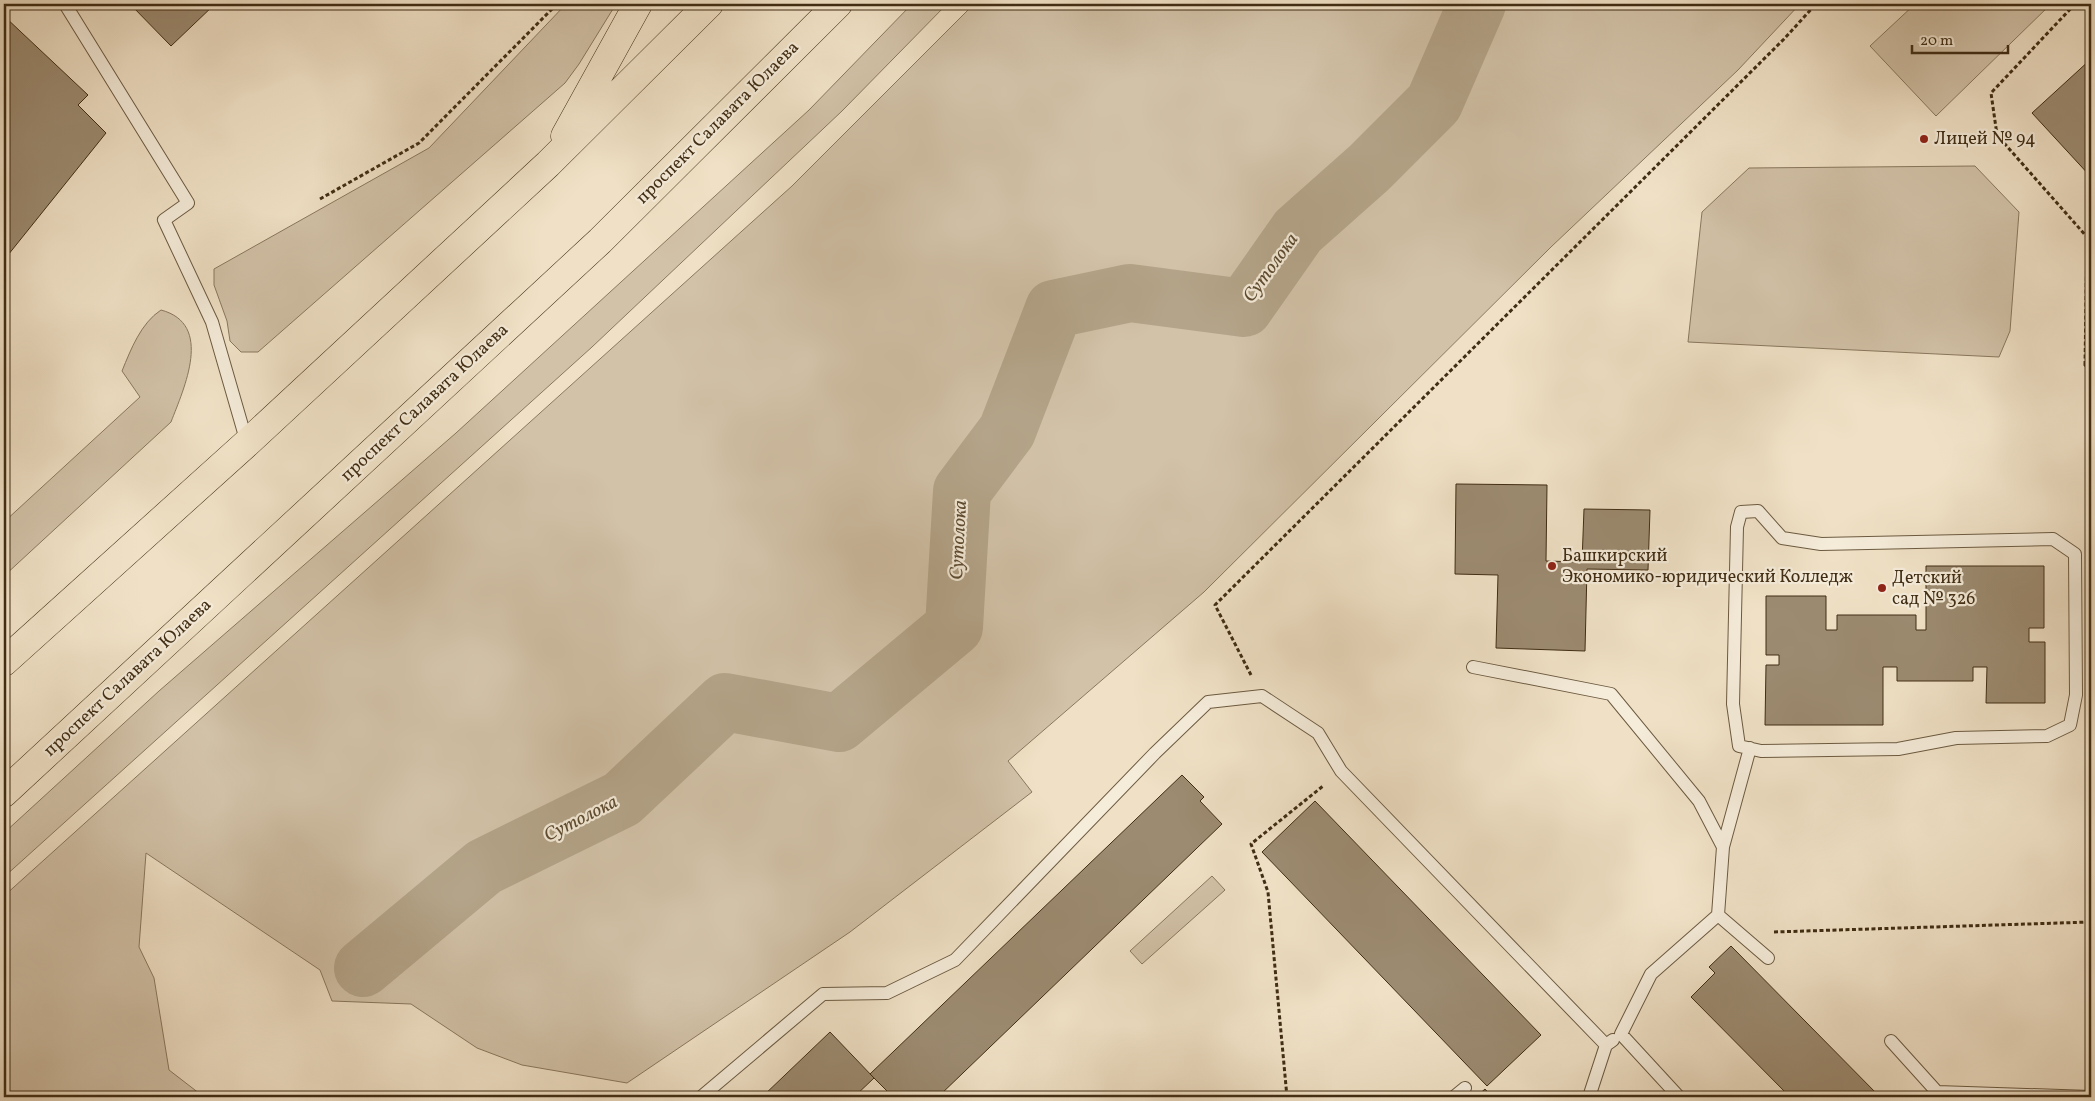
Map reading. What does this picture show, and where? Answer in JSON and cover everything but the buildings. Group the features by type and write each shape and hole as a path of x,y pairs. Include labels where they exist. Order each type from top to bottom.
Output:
{"main road":[{"path":"548,164 638,4"},
{"path":"4,662 247,443 548,164 709,4"},
{"name":"проспект Салавата Юлаева","path":"4,793 600,241 838,4"}],"lane":[{"path":"66,4 188,203 164,220 212,322 247,443"},
{"path":"1758,511 1782,538 1821,544 2053,539 2075,554 2076,695 2070,725 2046,736 1956,738 1898,750 1762,750 1750,748 1739,746 1733,704 1737,527 1741,512 1758,511"},
{"path":"1473,667 1612,694 1699,800 1724,847"},
{"path":"702,1097 823,994 887,993 955,960 1155,753 1208,702 1262,696 1318,733 1341,772 1606,1045"},
{"path":"1589,1097 1606,1045 1621,1034 1651,974 1718,914 1724,847 1750,748"},
{"path":"1718,914 1768,958"},
{"path":"1621,1034 1679,1097"},
{"path":"1891,1041 1937,1095 2091,1097"},
{"path":"1454,1097 1465,1088"}],"path":[{"path":"320,199 419,143 557,4"},
{"path":"1262,696 1215,605 1784,39 1816,4"},
{"path":"2075,4 1992,94 1997,135 2089,236 2086,365 2091,371"},
{"path":"2086,365 2091,359"},
{"path":"1287,1097 1268,892 1251,844 1341,772"},
{"path":"1738,933 2091,922"}],"shaded area":[{"path":"566,4 616,4 565,83 258,352 241,352 230,341 227,321 214,285 214,269 429,148"},
{"path":"912,4 947,4 842,111 592,347 4,877 4,833 159,691 456,433 809,110"},
{"path":"974,4 1800,4 1738,70 1551,247 1204,592 1008,761 1032,792 850,932 627,1083 522,1065 477,1048 411,1004 332,1001 320,970 146,853 139,947 154,978 169,1070 204,1097 4,1097 4,896 792,186"},
{"path":"1915,4 2051,4 1936,116 1870,46"},
{"path":"1975,166 2019,212 2010,331 1999,357 1688,342 1702,212 1749,168"},
{"path":"161,310 177,317 187,329 191,343 188,375 171,422 4,576 4,522 140,397 122,371 142,329"},
{"path":"1212,876 1225,890 1142,964 1130,951"}],"waterway":[{"name":"Сутолока","path":"363,968 484,867 622,799 725,702 839,723 954,627 962,491 1007,431 1054,309 1130,293 1244,308 1298,231 1369,168 1434,103 1477,4"}],"place":[{"name":"Лицей № 94","path":"1924,139"},
{"name":"Башкирский Экономико-юридический Колледж","path":"1552,566"},
{"name":"Детский сад № 326","path":"1882,588"}]}
